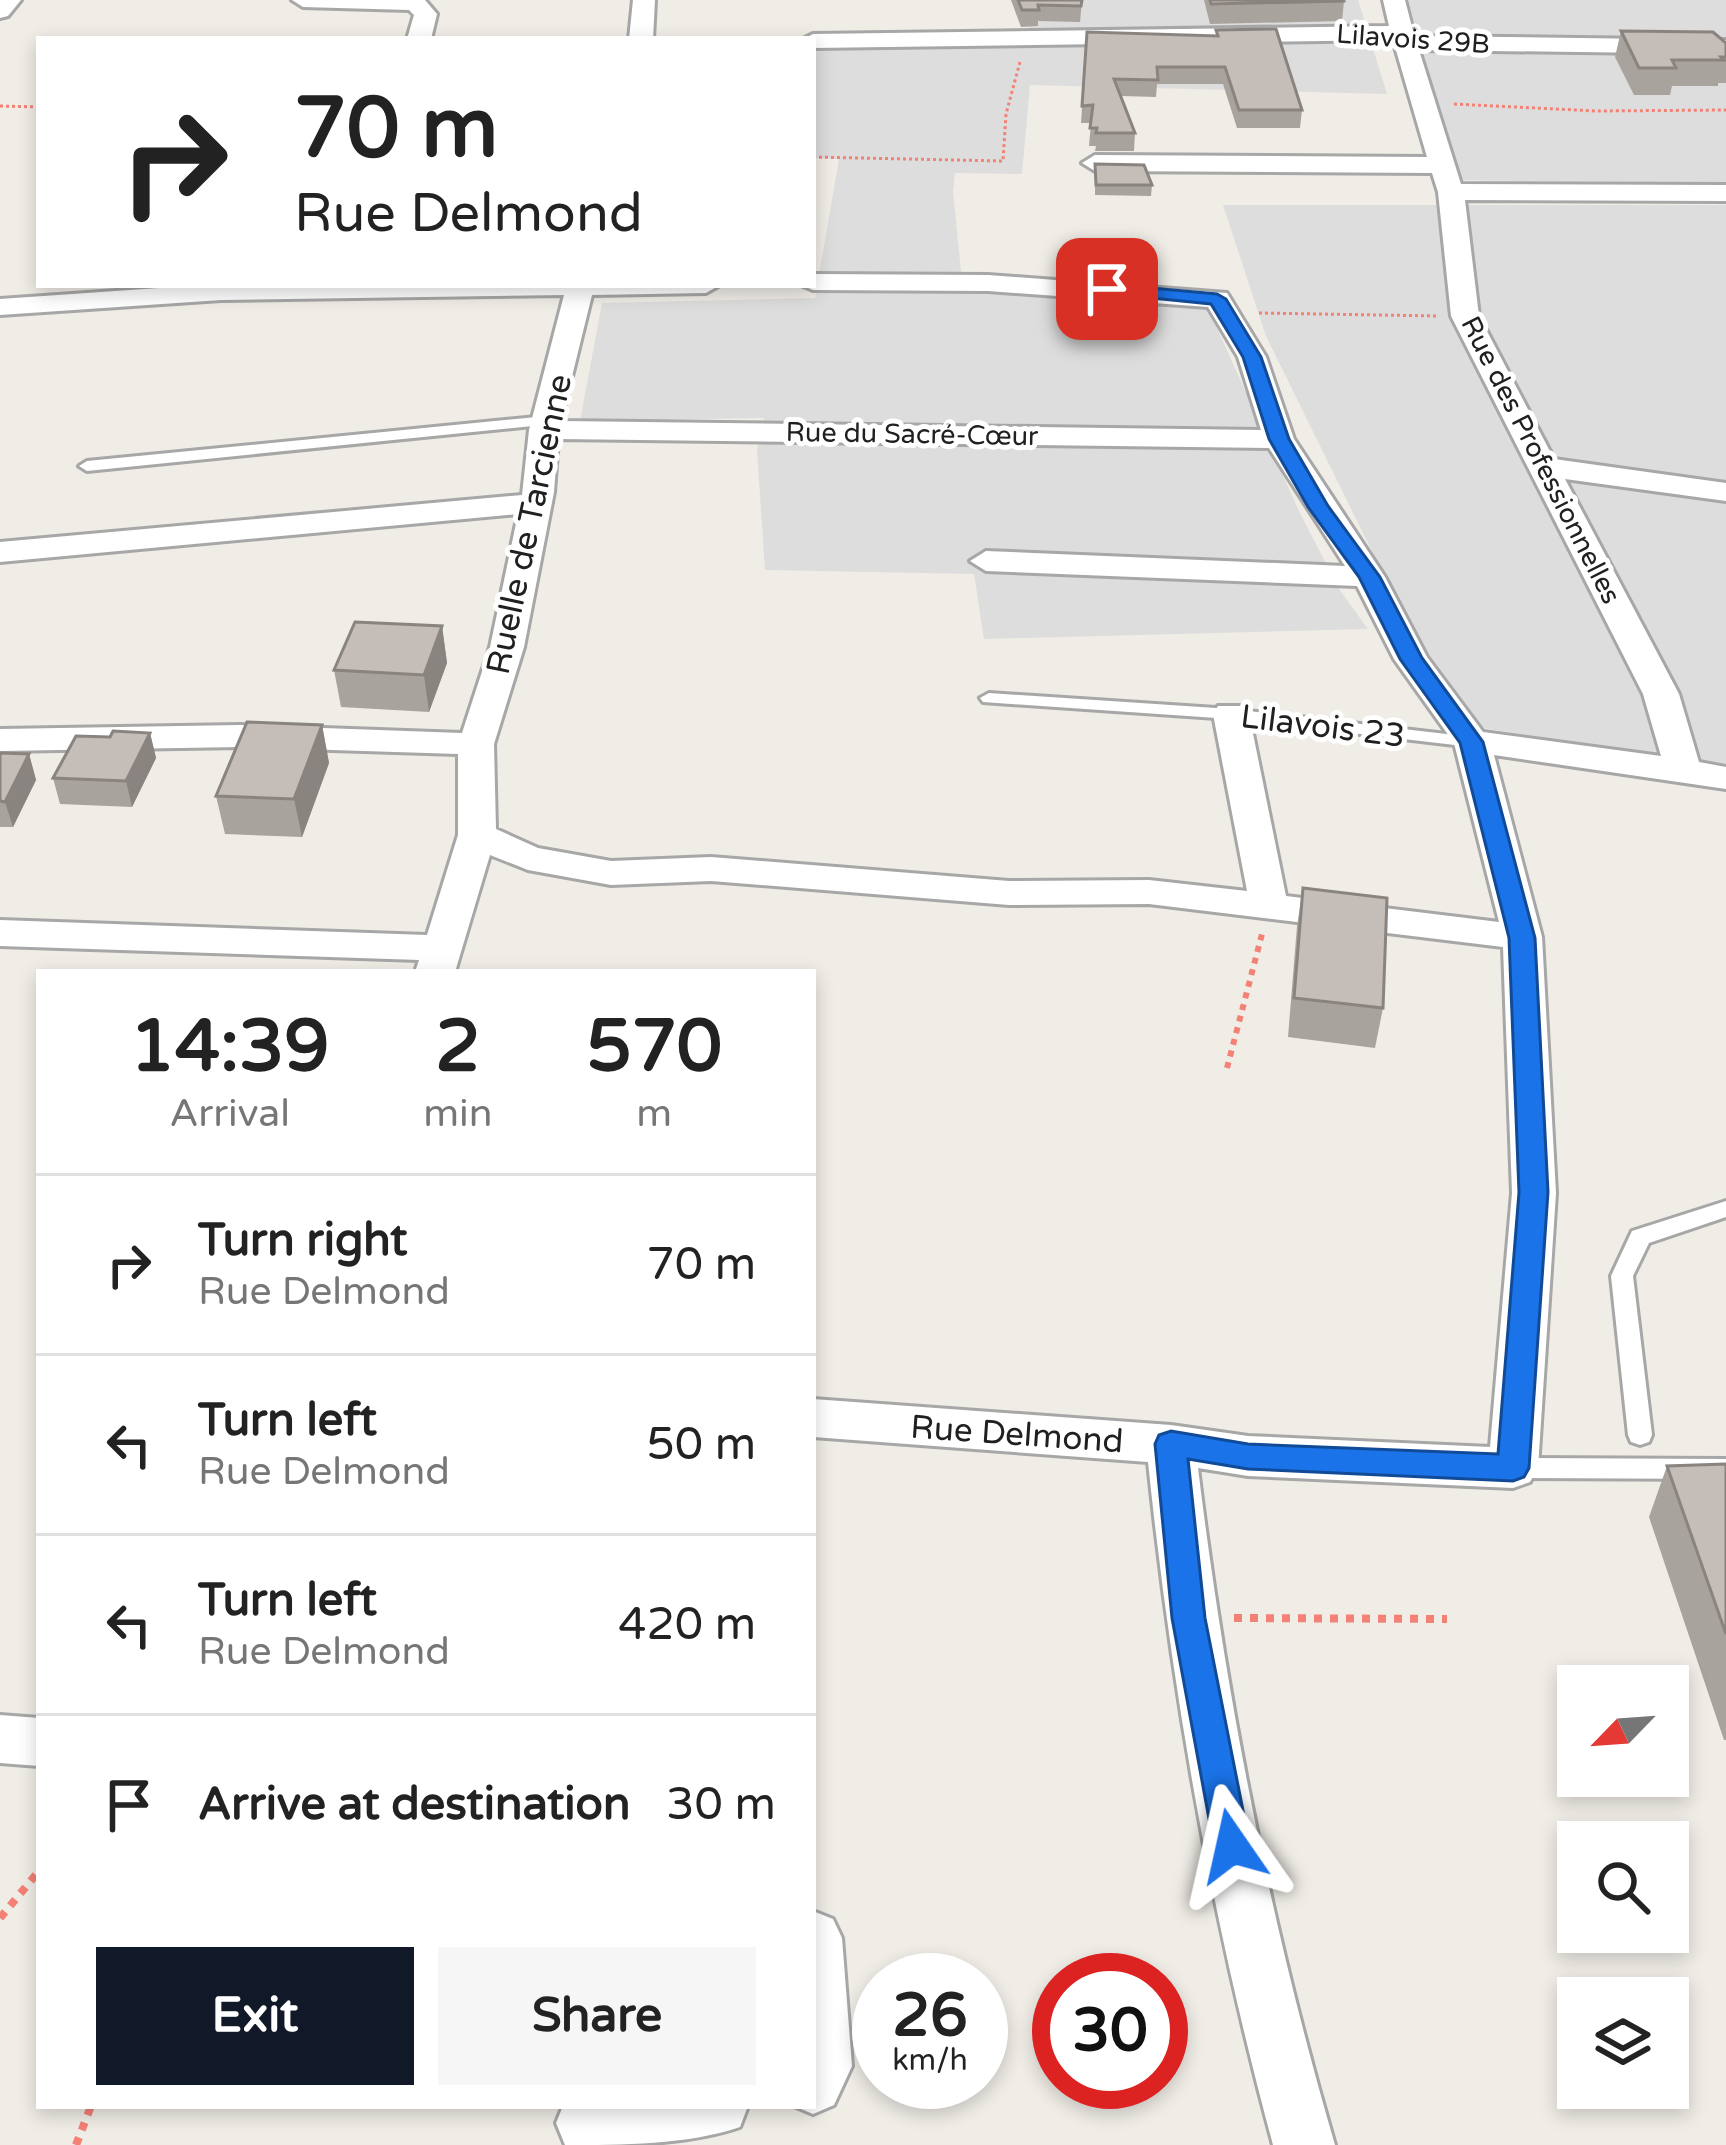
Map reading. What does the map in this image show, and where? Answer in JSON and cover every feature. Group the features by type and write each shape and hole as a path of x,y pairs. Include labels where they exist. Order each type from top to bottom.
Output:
{"street":[{"path":"0,11 10,0"},
{"path":"303,0 411,2 426,14 420,36"},
{"path":"641,36 644,0"},
{"name":"Rue des Professionnelles","path":"1394,0 1447,179 1465,316 1660,694 1683,771"},
{"name":"Lilavois 29B","path":"816,41 1401,33 1419,43 1726,47"},
{"path":"1095,163 1726,193"},
{"path":"816,282 988,283 1217,299 1252,357 1279,439 1318,507 1369,577 1411,659 1472,742 1522,938 1534,1192 1513,1468"},
{"path":"0,307 221,292 461,288"},
{"name":"Ruelle de Tarcienne","path":"438,960 477,835 476,744 507,647 545,426 580,288"},
{"name":"Rue du Sacré-Cœur","path":"545,426 1279,439"},
{"path":"1539,466 1726,492"},
{"path":"0,552 535,502"},
{"path":"986,561 1369,577"},
{"path":"1231,714 1269,908"},
{"path":"0,740 240,736 476,744"},
{"name":"Lilavois 23","path":"1472,742 1726,778"},
{"path":"477,835 528,858 611,873 711,869 1009,893 1150,892 1522,938"},
{"path":"0,933 438,960"},
{"name":"Rue Delmond","path":"816,1418 1171,1444 1248,1456 1513,1468"},
{"path":"1171,1444 1189,1618 1266,2016 1304,2145"},
{"path":"0,1739 36,1742"},
{"path":"816,1981 822,2066 816,2078"},
{"path":"587,2123 695,2109"}],"lane":[{"name":"Rue du Sacré-Cœur","path":"87,466 545,426"},
{"name":"Lilavois 23","path":"989,698 1231,714 1472,742"},
{"path":"1640,1435 1622,1276 1640,1237 1726,1209"},
{"path":"1513,1468 1726,1469"}],"path":[{"path":"816,158 1003,160 1006,114 1027,38"},
{"path":"1421,103 1596,111 1726,110"},
{"path":"0,106 36,107"},
{"path":"1225,312 1465,316"},
{"path":"1227,1067 1269,908"},
{"path":"1189,1618 1447,1619"},
{"path":"0,1918 36,1875"},
{"path":"76,2145 90,2109"}],"shaded area":[{"path":"1020,0 1358,0 1387,94 1030,85 1022,174 955,173 953,191 963,291 1208,308 1298,509 1339,589 1368,629 984,639 974,574 765,570 757,450 764,418 580,421 602,303 815,298 839,159 816,158 816,45 1034,43"},
{"path":"1408,0 1726,0 1726,183 1442,180 1434,95"},
{"path":"1223,205 1726,205 1726,766 1457,724 1266,336"}],"building":[{"path":"1018,0 1082,0 1081,6 1038,5 1039,10 1022,10"},
{"path":"1210,0 1344,0 1344,1 1211,4"},
{"path":"1276,29 1302,110 1239,110 1225,67 1157,67 1158,80 1114,79 1135,133 1096,133 1097,128 1090,128 1093,105 1082,106 1087,32 1218,36 1216,30"},
{"path":"1621,31 1713,32 1726,43 1726,57 1672,60 1676,68 1639,68"},
{"path":"1095,164 1144,165 1152,185 1096,185"},
{"path":"355,622 442,626 424,675 334,670"},
{"path":"247,722 322,725 294,799 216,796"},
{"path":"113,731 150,733 126,781 53,778 76,736 110,737"},
{"path":"0,753 29,754 5,802 0,801"},
{"path":"1303,888 1387,898 1383,1008 1294,998"},
{"path":"1726,1464 1726,1634 1667,1466"}],"route":[{"path":"1107,289 1217,299 1252,357 1279,439 1318,507 1369,577 1411,659 1472,742 1522,938 1534,1192 1513,1468 1248,1456 1171,1444 1189,1618 1232,1846"}]}
